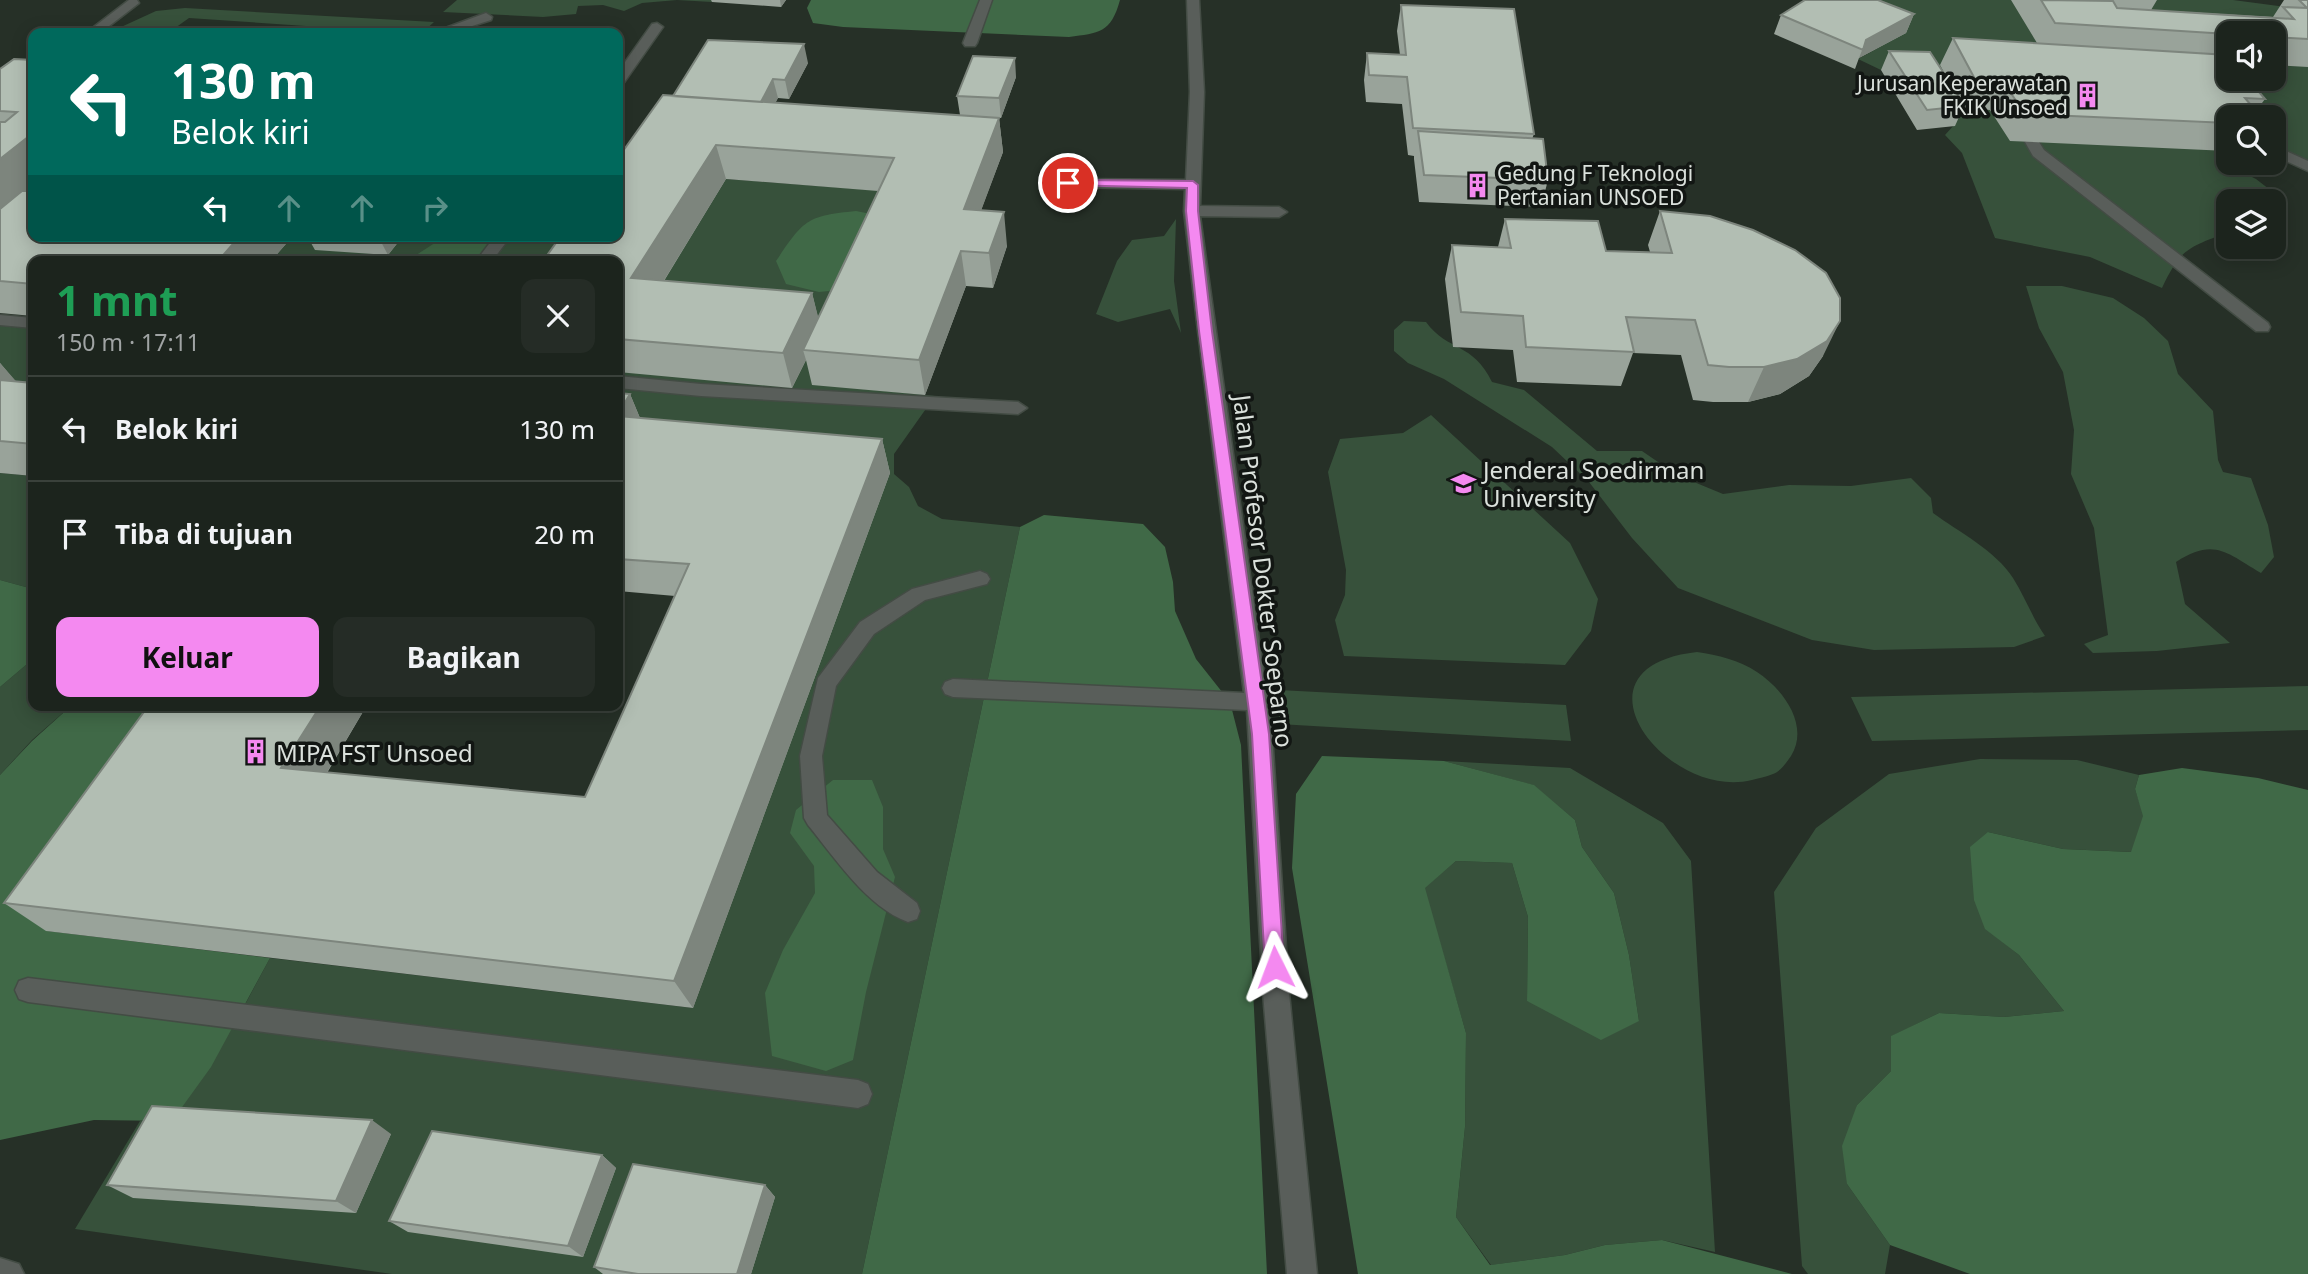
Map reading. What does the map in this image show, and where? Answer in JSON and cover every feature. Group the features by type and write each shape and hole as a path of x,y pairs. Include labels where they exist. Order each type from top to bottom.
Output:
{"street":[{"path":"970,43 986,0"},
{"name":"Jalan Profesor Dokter Soeparno","path":"1193,0 1198,92 1192,211 1257,702 1276,993 1302,1274"},
{"path":"99,28 133,3"},
{"path":"453,28 486,17"},
{"path":"623,74 657,27"},
{"path":"2032,142 2038,153 2262,327"},
{"path":"2286,156 2308,167"},
{"path":"1068,183 1193,185"},
{"path":"1192,211 1279,212"},
{"path":"488,256 498,242"},
{"path":"0,320 28,323"},
{"path":"623,382 701,390 1018,408"},
{"path":"908,911 868,880 816,818 811,756 826,684 867,628 919,594 980,579"},
{"path":"953,688 1257,702"},
{"path":"27,990 858,1094"},
{"path":"0,1273 9,1274"}],"green space":[{"path":"457,0 677,0 642,3 624,11 603,5 578,6 576,14 543,17 443,12"},
{"path":"677,0 714,0 712,2"},
{"path":"811,0 1120,0 1108,25 1096,32 1069,37 843,27 813,23 807,8"},
{"path":"1826,0 2233,0 2286,7 2308,16 2308,166 2286,159 2286,105 2216,105 2216,113 1944,72 1881,70 1858,59 1905,33"},
{"path":"185,8 434,22 427,28 336,28 189,18 175,28 119,28 156,11"},
{"path":"1943,108 1990,110 2216,149 2216,175 2248,175 2269,189 2216,189 2216,237 2187,251 2175,265 2162,288 2090,257 1995,238 1962,153 1945,135 1954,125"},
{"path":"726,179 899,192 813,384 935,396 894,454 894,474 909,487 918,506 942,519 1020,527 862,1274 392,1274 75,1229 140,1121 172,1121 241,1012 270,958 693,1008 889,474 623,427 623,361 644,313"},
{"path":"856,211 876,215 838,290 819,292 786,284 776,261 800,228 816,218"},
{"path":"1176,219 1174,281 1181,333 1170,309 1118,322 1096,314 1117,261 1132,240 1164,236"},
{"path":"288,242 595,242 585,256 275,256"},
{"path":"436,242 491,242 488,256 415,256"},
{"path":"2026,286 2062,286 2113,298 2144,318 2168,341 2178,374 2213,411 2218,460 2223,472 2251,478 2268,525 2274,557 2261,573 2229,554 2211,549 2189,554 2176,562 2185,604 2230,643 2157,651 2093,653 2084,644 2108,635 2094,528 2071,474 2074,430 2063,372 2039,328"},
{"path":"0,314 28,317 28,412 0,394"},
{"path":"1404,321 1426,322 1434,332 1477,360 1492,382 1524,390 1597,451 1642,451 1677,475 1723,494 1789,485 1851,486 1911,478 1931,498 1933,513 1976,542 2006,568 2045,636 2014,647 1874,650 1812,640 1678,588 1632,538 1589,482 1552,447 1444,379 1408,363 1394,351 1394,330"},
{"path":"1431,415 1570,543 1598,599 1591,631 1565,665 1344,656 1335,620 1345,595 1346,570 1328,472 1340,439 1403,433"},
{"path":"0,473 28,476 28,588 0,580"},
{"path":"1044,515 1143,524 1165,547 1173,582 1175,611 1196,659 1230,702 1241,745 1267,1274 862,1274 1020,527"},
{"path":"0,580 28,588 28,663 0,687"},
{"path":"1697,652 1743,664 1767,679 1784,698 1791,709 1797,732 1791,756 1778,771 1752,780 1720,781 1689,771 1662,753 1642,730 1633,705 1637,681 1657,663"},
{"path":"28,663 28,711 65,711 32,740 0,775 0,687"},
{"path":"2308,686 2308,730 1872,741 1851,697"},
{"path":"1279,690 1566,705 1571,741 1279,724"},
{"path":"65,711 161,711 47,931 270,958 211,1067 172,1121 94,1120 0,1140 0,775"},
{"path":"1322,756 1444,761 1534,785 1575,820 1582,847 1614,893 1629,955 1639,1021 1601,1040 1527,1001 1528,917 1512,863 1456,861 1425,888 1466,1033 1465,1127 1456,1217 1490,1265 1565,1255 1605,1245 1662,1240 1792,1274 1358,1274 1292,868 1296,794"},
{"path":"1980,759 2077,760 2139,775 2135,789 2144,816 2132,852 2063,849 1988,832 1985,928 2019,955 2064,1011 2004,1017 1939,1013 1892,1036 1891,1071 1857,1105 1847,1184 1890,1245 1885,1274 1808,1274 1802,1266 1774,892 1816,828 1889,774"},
{"path":"1444,761 1570,768 1663,823 1691,861 1715,1252 1662,1240 1605,1245 1565,1255 1491,1265 1456,1217 1465,1127 1466,1033 1424,888 1456,861 1512,863 1528,917 1527,1001 1639,1021 1629,955 1614,893 1582,847 1575,820 1533,785"},
{"path":"2182,768 2258,778 2308,790 2308,1274 1970,1274 1890,1245 1847,1184 1842,1146 1857,1105 1891,1071 1891,1036 1939,1013 2004,1017 2064,1011 2019,955 1985,929 1974,900 1970,847 1988,832 2063,849 2131,852 2143,816 2135,789 2139,775"},
{"path":"833,780 872,780 883,807 883,849 895,877 866,992 853,1060 826,1071 772,1056 765,993 783,950 815,893 814,866 790,833 796,810"}],"building":[{"path":"1805,0 1878,0 1914,14 1866,40 1863,50 1781,15"},
{"path":"2041,0 2113,1 2117,8 2294,19 2283,7 2307,8 2299,0 2308,0 2308,39 2286,38 2286,21 2216,21 2216,33 2055,23"},
{"path":"1401,5 1514,9 1534,134 1413,128 1407,77 1369,75 1367,53 1406,55"},
{"path":"1953,38 2216,54 2216,91 2258,91 2265,99 2245,98 2251,105 2216,105 2216,122 2025,114 2004,83 1976,81"},
{"path":"708,40 804,44 785,80 773,79 761,102 673,96"},
{"path":"1889,51 1930,52 1965,106 1927,110"},
{"path":"973,56 1015,58 999,98 957,96"},
{"path":"14,59 28,60 28,137 0,159 0,122 5,122 17,112 0,111 0,69"},
{"path":"663,95 999,118 964,209 1004,212 989,253 961,251 919,360 803,350 894,158 716,145 631,278 812,293 783,353 623,339 623,256 547,256 557,242 623,242 623,151"},
{"path":"1418,131 1543,139 1548,180 1424,175"},
{"path":"22,191 28,191 28,242 235,242 222,256 28,256 28,284 0,281 0,209"},
{"path":"1660,211 1710,216 1753,230 1795,250 1826,273 1840,298 1840,321 1827,341 1797,359 1764,367 1729,367 1708,365 1695,320 1626,317 1634,352 1526,347 1523,316 1461,312 1452,245 1511,248 1505,219 1598,221 1606,251 1672,253"},
{"path":"0,380 28,383 28,444 0,441"},
{"path":"623,393 630,394 623,406"},
{"name":"MIPA FST Unsoed","path":"623,416 882,439 674,981 4,903 145,711 317,711 281,768 585,797 689,564 623,559"},
{"path":"152,1106 372,1120 336,1201 107,1185"},
{"path":"432,1131 602,1155 568,1246 389,1221"},
{"path":"633,1164 765,1185 737,1274 638,1274 594,1267"}],"place":[{"name":"Jurusan Keperawatan FKIK Unsoed","path":"2088,95"},
{"name":"Gedung F Teknologi Pertanian UNSOED","path":"1477,185"},
{"name":"Jenderal Soedirman University","path":"1463,483"},
{"name":"MIPA FST Unsoed","path":"256,752"}],"route":[{"path":"1068,183 1193,185 1192,211 1206,331 1261,734 1275,967"}]}
